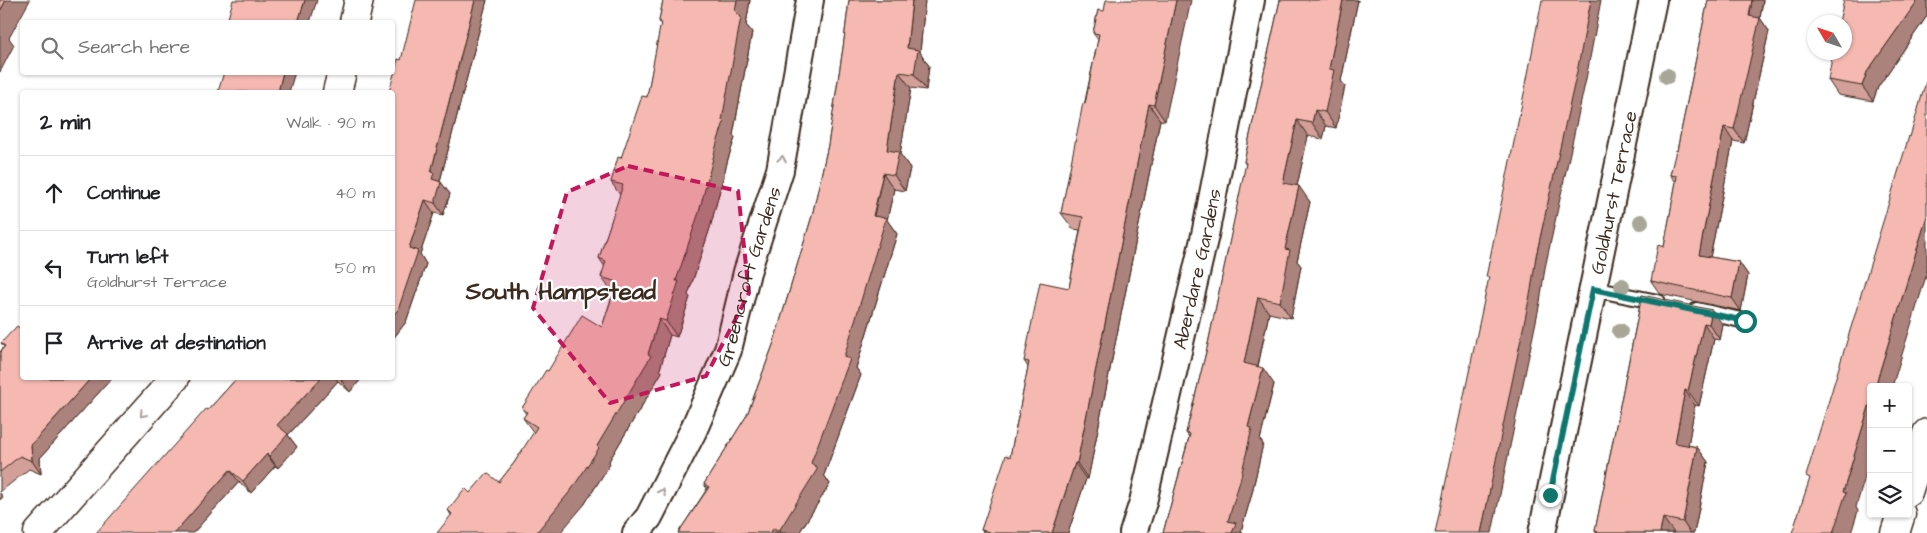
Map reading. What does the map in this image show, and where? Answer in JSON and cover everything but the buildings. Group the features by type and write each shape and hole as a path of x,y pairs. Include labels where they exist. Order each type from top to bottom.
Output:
{"street":[{"path":"354,20 359,0"},
{"name":"Greencroft Gardens","path":"636,533 649,517 693,431 728,350 747,272 780,170 810,0"},
{"name":"Aberdare Gardens","path":"1133,533 1143,502 1205,235 1251,0"},
{"name":"Goldhurst Terrace","path":"1542,533 1653,0"},
{"path":"338,90 341,75"},
{"path":"38,533 173,380"},
{"path":"1912,480 1927,433"},
{"path":"1895,533 1900,518"}],"lane":[{"path":"1593,289 1669,305"},
{"path":"1688,309 1745,321"}],"highlighted area":[{"path":"628,166 738,191 749,293 706,376 610,403 533,308 567,192"}],"district":[{"name":"South Hampstead","path":"561,291"}],"route":[{"path":"1550,495 1593,289 1745,321"}]}
